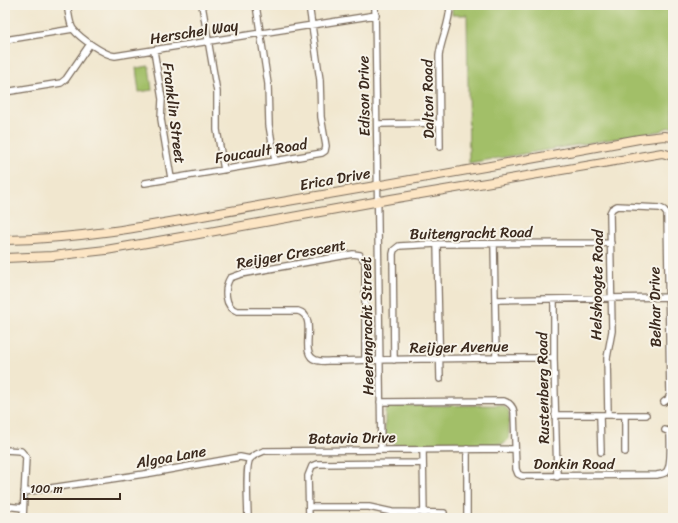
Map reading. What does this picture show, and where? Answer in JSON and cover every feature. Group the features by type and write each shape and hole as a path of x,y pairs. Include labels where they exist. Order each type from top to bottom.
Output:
{"main road":[{"name":"Erica Drive","path":"5,240 49,238 116,231 640,139 671,137"},
{"name":"Erica Drive","path":"5,258 52,256 106,250 378,201 662,153 673,157"}],"street":[{"name":"Herschel Way","path":"67,5 74,29 90,44 103,52 115,56 376,15"},
{"path":"202,5 217,92 217,130 224,170"},
{"path":"256,5 268,84 269,125 275,161"},
{"path":"309,5 311,25"},
{"name":"Edison Drive","path":"375,5 378,201"},
{"name":"Dalton Road","path":"440,147 439,50 449,20 450,5"},
{"name":"Foucault Road","path":"145,183 322,153 326,150 321,117 320,80 311,25"},
{"path":"5,40 74,29"},
{"path":"5,92 61,83 90,44"},
{"name":"Franklin Street","path":"154,51 162,99 161,119 171,178"},
{"path":"377,124 440,123"},
{"name":"Heerengracht Street","path":"378,201 381,450"},
{"name":"Helshoogte Road","path":"608,415 607,358 612,330 610,213 612,209 617,206 658,208 664,210"},
{"name":"Belhar Drive","path":"664,210 668,217 670,394 668,399 664,402"},
{"name":"Buitengracht Road","path":"394,360 394,251 399,246 437,244 611,243"},
{"path":"437,244 440,379"},
{"path":"494,244 496,358"},
{"name":"Reijger Crescent","path":"356,254 360,255 365,262 365,360 319,361 312,358 309,352 308,321 305,315 300,312 237,311 232,309 227,301 227,287 230,278 241,274 356,254"},
{"path":"495,300 668,298"},
{"name":"Rustenberg Road","path":"554,300 557,477"},
{"name":"Reijger Avenue","path":"365,360 554,358"},
{"name":"Donkin Road","path":"380,402 507,402 513,408 514,412 516,469 519,475 522,476 557,477 664,474 669,467 670,457 670,434 665,430"},
{"path":"555,415 646,415"},
{"path":"625,415 625,452"},
{"path":"600,416 600,452"},
{"path":"467,449 467,518"},
{"name":"Batavia Drive","path":"250,459 264,451 515,449"},
{"path":"5,450 20,451 25,455 23,518"},
{"path":"423,450 424,515"},
{"name":"Algoa Lane","path":"24,492 151,473 240,457 250,459"},
{"path":"248,518 248,468 250,459"},
{"name":"Batavia Drive","path":"309,506 308,476 312,466 317,464 423,463"},
{"path":"5,506 23,508"},
{"path":"309,518 309,506 369,507 392,512 424,515 444,513"}],"green space":[{"path":"452,5 673,5 673,127 666,128 661,131 469,163 467,15 452,15"},
{"path":"149,66 152,90 139,92 136,68"},
{"path":"502,405 509,411 509,439 504,444 396,445 388,441 385,435 385,412 387,408 391,406"}]}
